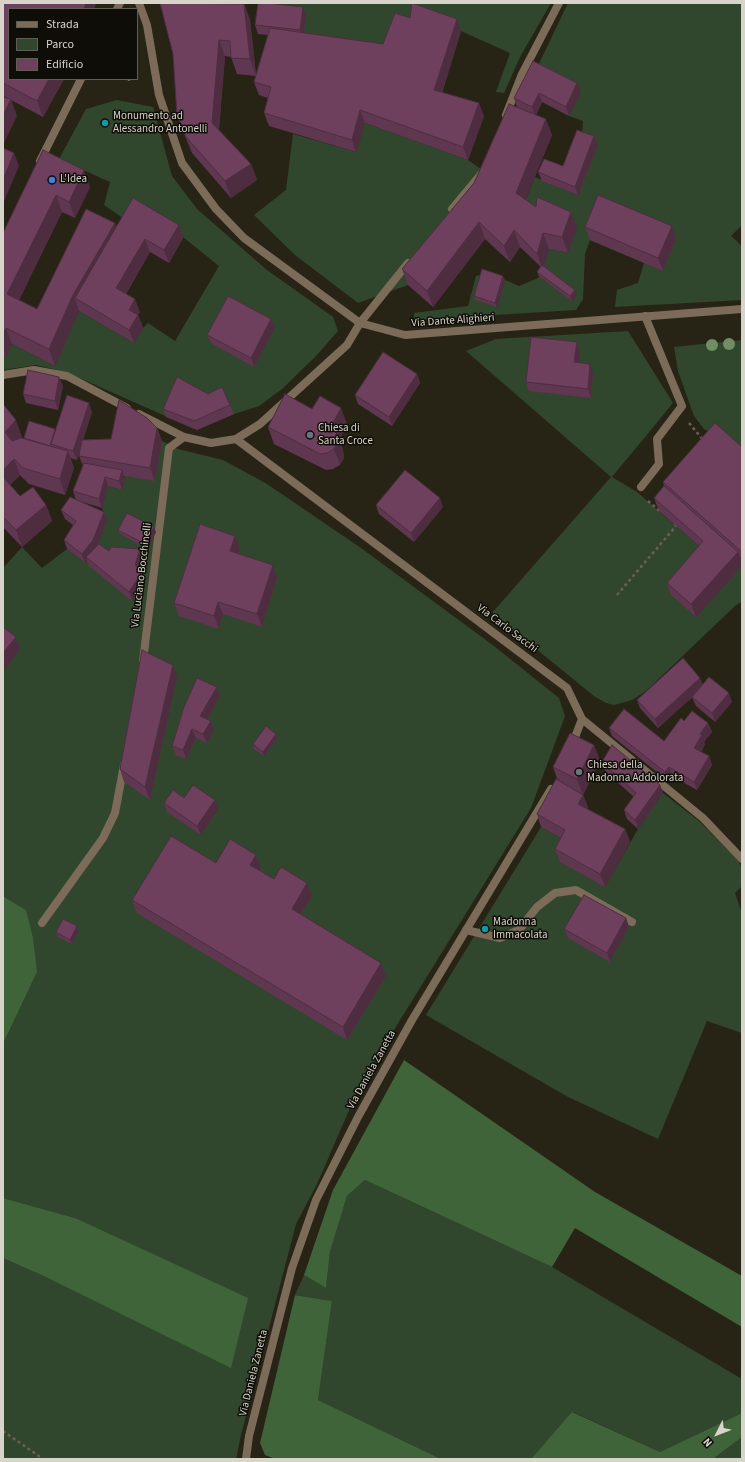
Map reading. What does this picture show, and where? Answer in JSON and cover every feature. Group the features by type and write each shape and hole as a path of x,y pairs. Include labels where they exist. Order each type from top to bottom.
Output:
{"street":[{"name":"Via Dante Alighieri","path":"139,3 147,25 159,95 182,164 216,209 244,238 360,323 405,336 742,309"},
{"path":"503,124 522,74 559,3"},
{"path":"37,168 80,80"},
{"path":"448,215 487,166"},
{"path":"3,375 34,370 67,376 184,437 211,443 236,440 260,424 347,345 360,323 414,257"},
{"path":"640,487 660,464 657,439 682,406 645,316"},
{"name":"Via Luciano Bocchinelli","path":"141,671 169,448 184,437"},
{"name":"Via Carlo Sacchi","path":"236,440 567,688 582,719 703,818 742,859"},
{"path":"569,754 582,719"},
{"path":"42,923 103,838 112,820 115,813 126,753"},
{"name":"Via Daniela Zanetta","path":"246,1459 249,1436 292,1268 316,1200 358,1118 412,1020 556,782"},
{"path":"466,930 500,938 519,930 537,907 555,892 576,890 632,922"}],"path":[{"path":"679,411 708,445"},
{"path":"640,487 637,492 665,516"},
{"path":"617,596 676,526 670,521"},
{"path":"3,1431 43,1459"}],"green space":[{"path":"282,3 551,3 520,57 504,93 496,92 510,53 461,31 388,57 303,45 281,13"},
{"path":"568,3 742,3 742,225 731,236 742,246 742,300 615,307 617,290 638,283 644,263 663,271 590,240 585,254 583,299 576,310 414,320 414,313 468,306 476,276 484,274 497,307 505,280 519,286 538,278 543,270 549,249 568,253 576,228 522,209 535,177 578,195 583,121 569,116 581,92 536,70"},
{"path":"117,100 153,107 172,176 198,210 267,270 333,317 338,331 316,356 282,389 259,406 234,414 197,430 66,372 36,365 3,370 3,355 6,356 12,344 55,366 79,311 134,343 143,328 148,323 175,341 219,266 183,237 130,223 104,205 110,182 59,159 86,109"},
{"path":"365,123 468,160 491,176 480,199 408,285 358,303 295,255 254,215 286,190 293,134 356,152"},
{"path":"628,331 673,403 612,477 637,492 708,554 696,617 742,566 742,602 736,605 646,691 632,700 614,705 606,703 594,696 492,613 611,477 466,351 496,339"},
{"path":"742,340 742,458 721,439 704,429 694,416 678,371 674,347"},
{"path":"162,441 178,449 223,460 267,484 361,548 494,646 559,698 565,716 531,808 360,1085 317,1184 296,1224 236,1459 3,1459 3,1258 48,1278 75,1218 3,1198 3,1044 37,972 26,910 3,896 3,568 22,547 42,568 67,549 85,563 107,521 102,508 108,486 122,490 125,476"},
{"path":"663,793 699,821 739,861 742,870 742,886 735,893 742,913 742,1033 707,1021 658,1139 568,1097 426,1015 541,827 570,843 605,887 638,829"},
{"path":"3,896 26,910 33,938 37,972 3,1044"},
{"path":"404,1060 595,1192 742,1276 742,1327 575,1228 552,1267 365,1180 347,1196 330,1252 326,1288 304,1275 333,1190"},
{"path":"365,1180 552,1267 742,1379 742,1413 660,1452 573,1412 531,1459 441,1459 318,1400 332,1301 295,1295 304,1275 326,1288 330,1252 347,1196"},
{"path":"3,1198 75,1218 248,1298 231,1368 48,1278 3,1258"},
{"path":"295,1295 332,1301 318,1400 441,1459 275,1459 265,1455 260,1443"},
{"path":"572,1412 660,1452 742,1413 742,1437 713,1459 531,1459"},
{"path":"742,1437 742,1459 713,1459"}],"building":[{"path":"3,3 86,3 84,8 8,8 8,80 48,80 37,101 3,83"},
{"path":"160,3 244,4 250,59 231,58 230,41 219,40 212,123 251,164 225,181 186,137 177,115 173,54"},
{"path":"258,3 303,7 300,30 255,25"},
{"path":"412,3 457,19 434,90 479,103 463,147 360,110 352,140 264,113 271,87 254,82 270,28 383,44 395,13 410,18"},
{"path":"533,61 577,83 566,107 539,93 532,107 514,98"},
{"path":"3,97 11,99 3,116"},
{"path":"509,104 546,119 516,193 536,207 537,197 571,212 562,237 543,233 537,254 514,230 504,246 479,222 427,291 402,269 474,183"},
{"path":"577,130 594,136 575,187 538,172 544,159 563,166"},
{"path":"3,148 14,153 3,180"},
{"path":"43,150 84,170 69,202 56,195 7,294 37,309 86,209 115,223 73,295 49,349 6,328 3,334 3,233"},
{"path":"598,195 672,226 658,258 585,227"},
{"path":"133,198 179,225 164,250 145,239 116,288 135,299 129,310 138,315 129,330 75,298"},
{"path":"542,265 575,290 570,296 537,272"},
{"path":"482,269 503,276 495,303 474,296"},
{"path":"228,296 271,319 251,358 207,335"},
{"path":"531,337 577,342 574,362 590,364 588,389 526,382"},
{"path":"383,352 417,374 389,417 355,395"},
{"path":"28,370 59,377 55,401 23,394"},
{"path":"177,377 208,394 222,387 230,405 194,421 163,409"},
{"path":"285,394 312,409 320,396 341,408 331,427 337,434 338,442 334,449 327,453 320,454 268,427"},
{"path":"67,395 89,403 73,451 51,444"},
{"path":"119,400 147,418 157,428 150,468 79,456 82,440 111,439"},
{"path":"3,404 16,420 5,432 12,441 21,438 68,451 60,479 23,468 14,459 3,470"},
{"path":"29,421 55,429 50,446 24,438"},
{"path":"715,423 742,447 742,552 663,482"},
{"path":"84,463 122,470 119,481 105,477 99,499 73,491"},
{"path":"405,470 440,498 411,533 376,505"},
{"path":"3,477 20,496 33,487 46,505 16,530 3,517"},
{"path":"664,486 738,552 691,604 667,583 703,541 654,498"},
{"path":"70,497 104,512 93,540 82,554 64,540 76,521 61,510"},
{"path":"127,513 154,527 145,544 118,530"},
{"path":"200,524 235,536 230,551 273,565 257,614 218,602 214,616 174,603"},
{"path":"99,544 109,551 111,547 140,549 135,565 142,572 129,592 86,557"},
{"path":"3,627 16,637 3,653"},
{"path":"142,650 173,665 145,787 120,769"},
{"path":"683,658 700,678 655,719 637,700"},
{"path":"709,677 729,693 712,713 692,697"},
{"path":"197,678 217,687 200,716 211,721 203,734 192,729 183,750 172,746 184,707"},
{"path":"624,709 664,741 681,718 684,721 692,711 708,723 700,734 702,735 694,748 709,756 694,782 669,767 665,772 609,728"},
{"path":"266,726 276,734 263,752 253,744"},
{"path":"570,733 594,745 577,779 553,767"},
{"path":"612,745 660,785 635,820 624,810 636,793 602,762"},
{"path":"556,779 583,795 578,804 625,829 600,874 555,849 565,830 537,814"},
{"path":"193,785 215,800 197,826 164,803 173,790 184,798"},
{"path":"171,836 216,863 230,839 256,855 250,865 274,879 281,867 307,883 292,909 381,963 343,1027 132,900"},
{"path":"584,895 626,918 607,953 564,929"},
{"path":"63,919 77,926 70,940 56,932"}],"place":[{"name":"Monumento ad Alessandro Antonelli","path":"105,123"},
{"name":"L'Idea","path":"52,180"},
{"name":"Chiesa di Santa Croce","path":"310,435"},
{"name":"Chiesa della Madonna Addolorata","path":"579,772"},
{"name":"Madonna Immacolata","path":"485,929"}]}
